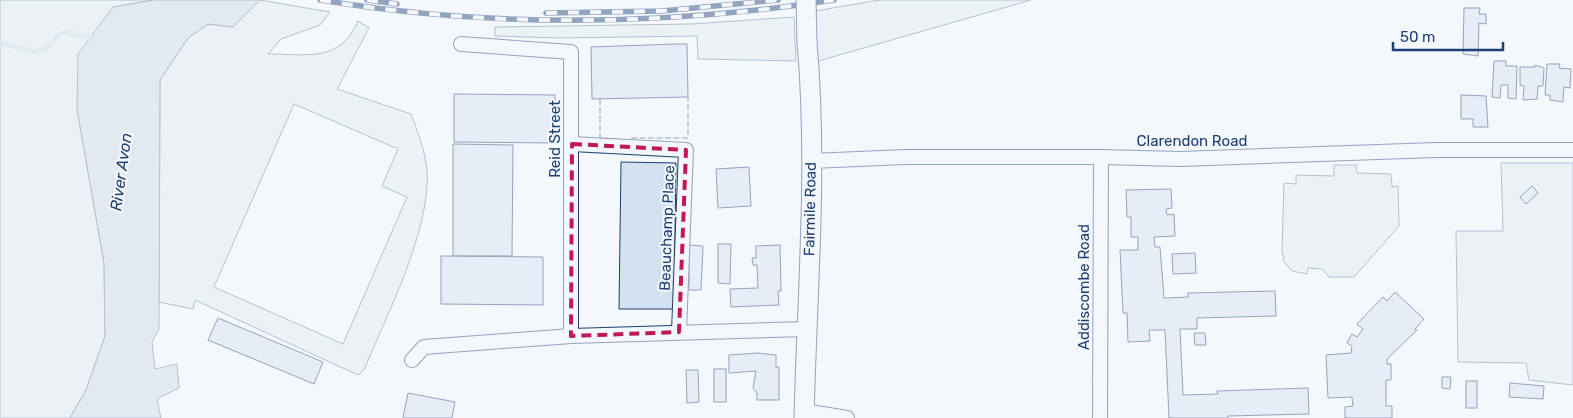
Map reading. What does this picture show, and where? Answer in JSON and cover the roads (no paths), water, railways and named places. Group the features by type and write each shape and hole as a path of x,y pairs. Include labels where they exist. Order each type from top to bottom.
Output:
{"main road":[{"name":"Fairmile Road","path":"804,415 811,161 811,86 806,0"}],"street":[{"name":"Reid Street","path":"462,44 571,52 571,336"},
{"name":"Beauchamp Place","path":"572,144 686,150 679,332"},
{"name":"Clarendon Road","path":"811,161 905,157 1180,159 1436,150 1573,150"},
{"name":"Addiscombe Road","path":"1100,418 1101,157"},
{"path":"412,360 424,347 571,336 807,329"},
{"path":"804,415 847,418"}],"water":[{"name":"River Avon","path":"154,0 260,0 233,27 208,24 188,38 160,80 159,329 152,342 155,369 177,364 179,388 157,399 161,418 70,418 86,390 105,336 104,263 77,109 78,54 113,7"}],"waterway":[{"path":"0,43 34,52 46,49 59,34 65,32 94,39"}],"railway":[{"path":"320,0 448,15 577,20 706,15 834,0"},
{"path":"367,0 397,4"},
{"path":"546,13 662,11 778,0"}]}
